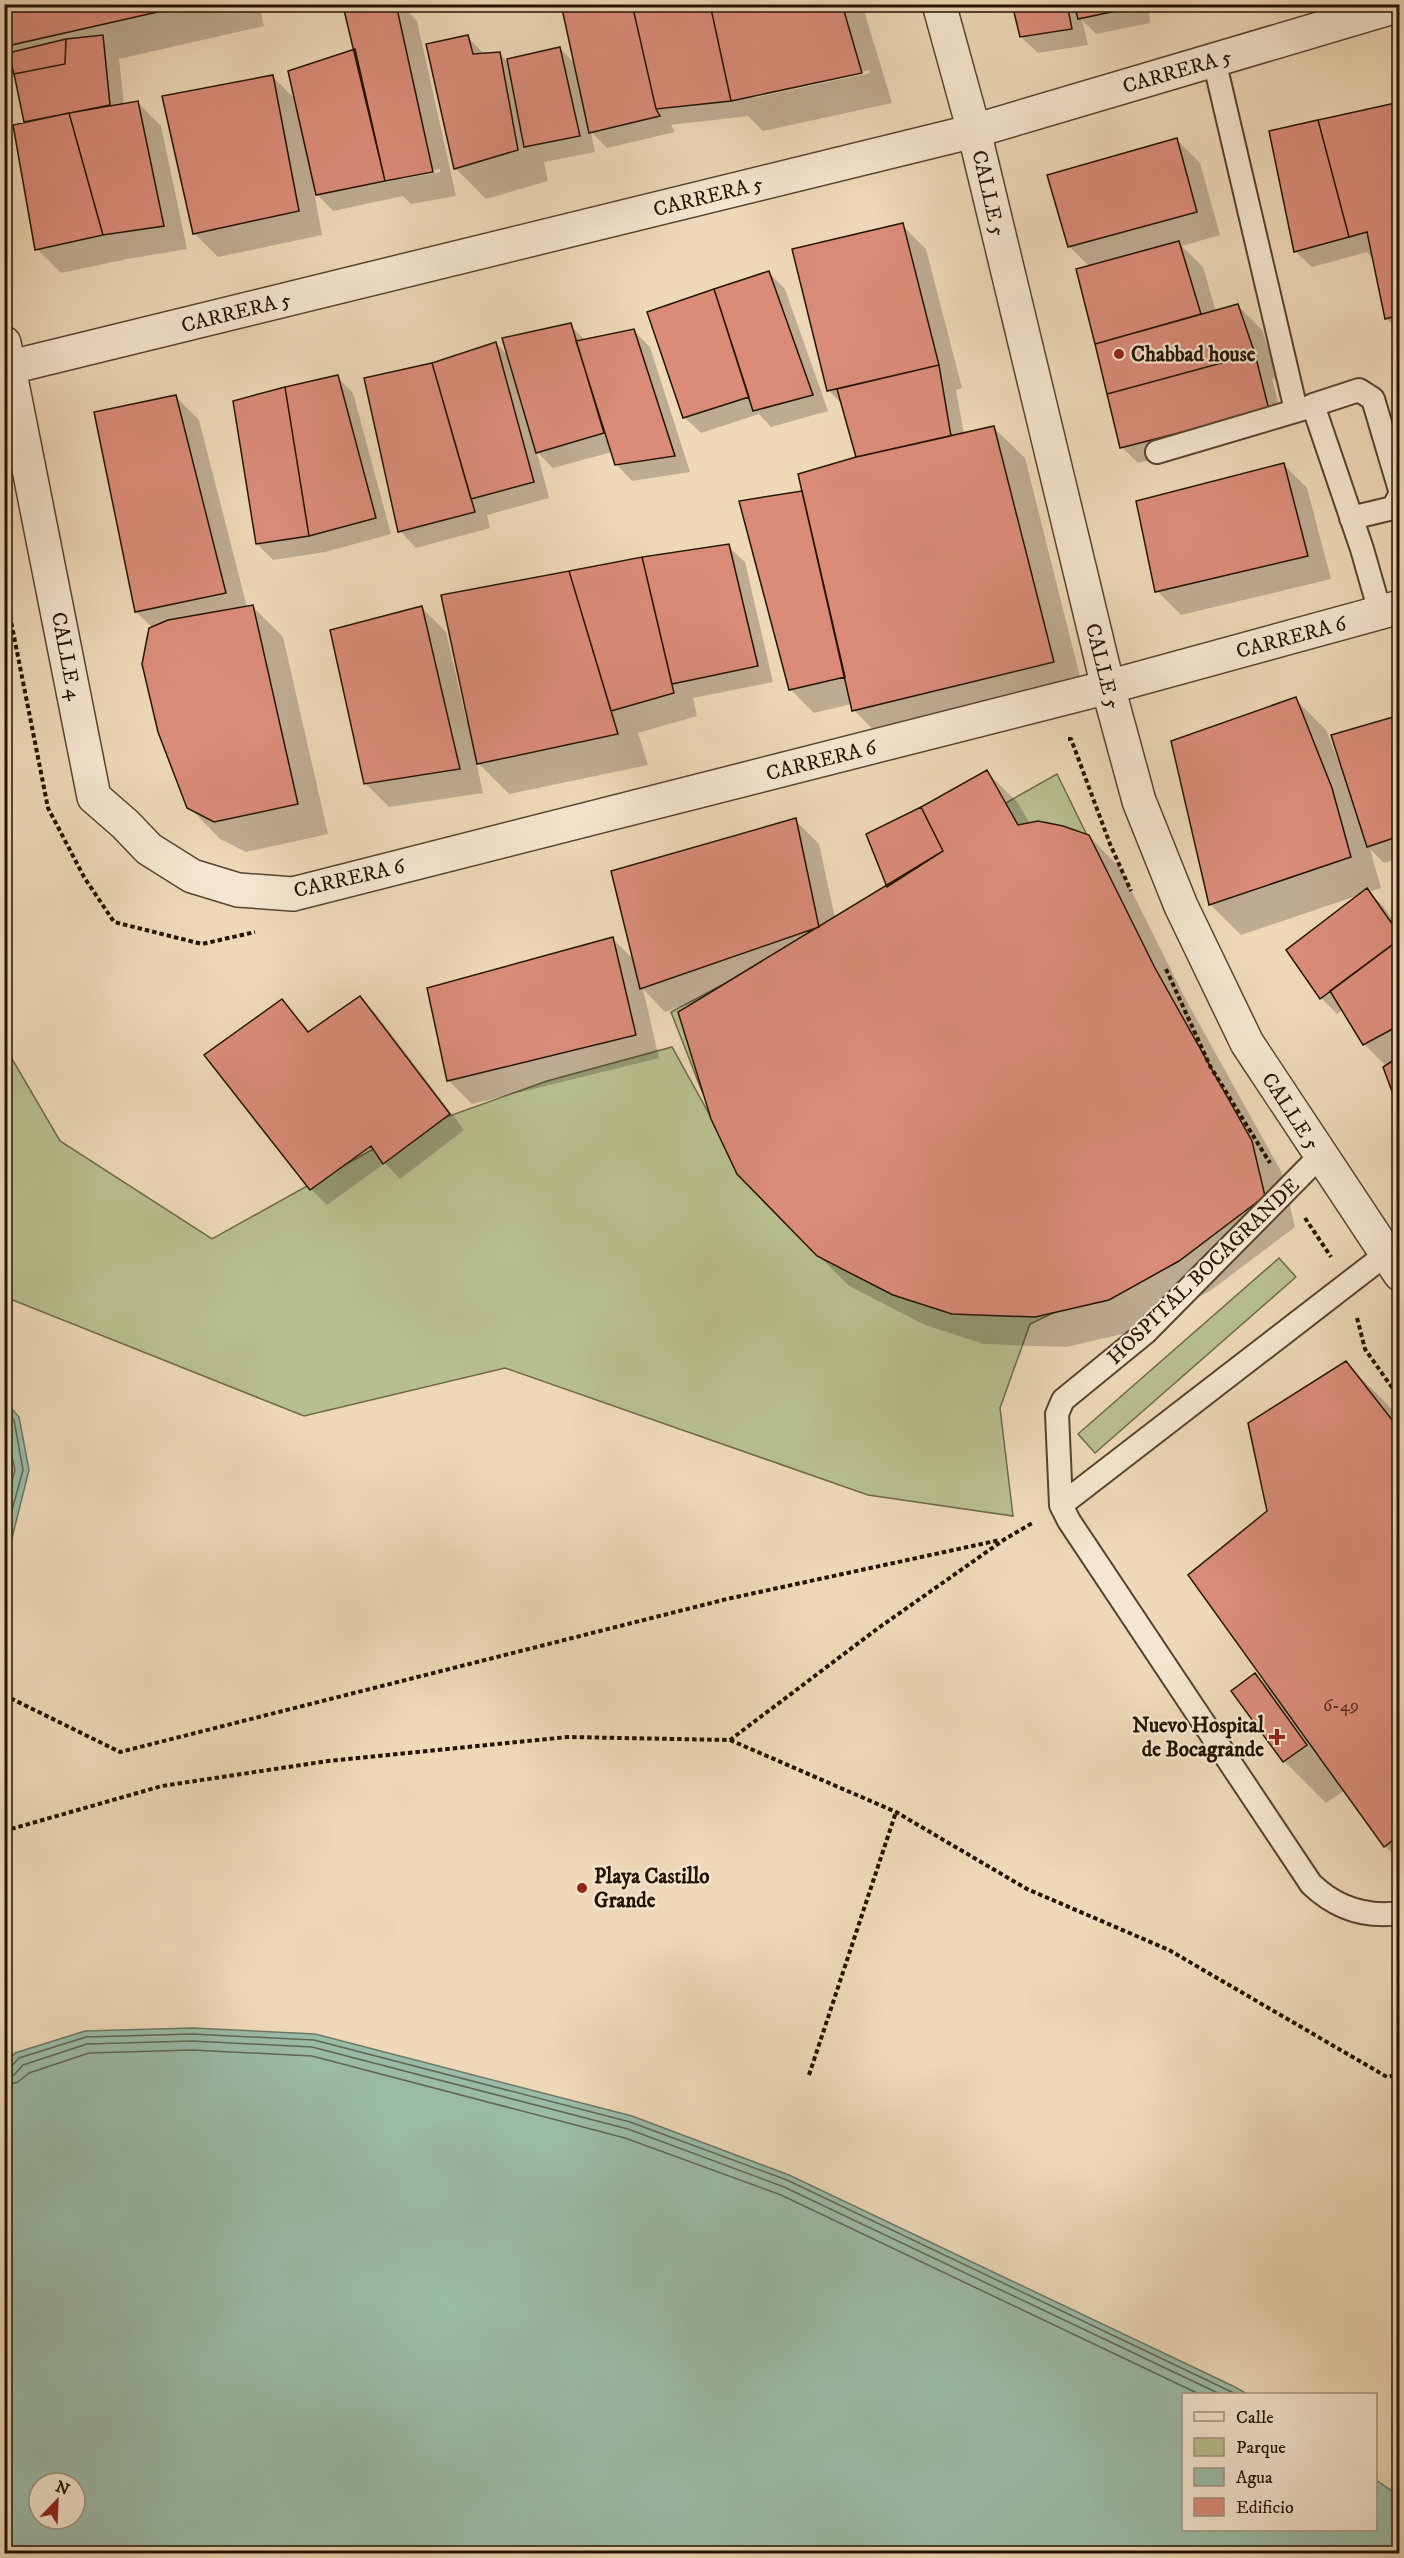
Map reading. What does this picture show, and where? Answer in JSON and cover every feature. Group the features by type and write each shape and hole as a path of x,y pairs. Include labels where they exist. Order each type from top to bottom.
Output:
{"street":[{"name":"CALLE 5","path":"939,4 974,131 1108,687 1139,801 1181,906 1247,1043 1392,1264"},
{"name":"CARRERA 5","path":"8,355 974,131 1400,5"},
{"name":"CALLE 4","path":"8,355 94,797 157,855 192,876 238,890"},
{"name":"CARRERA 6","path":"238,890 293,894 1108,687 1390,610"}],"lane":[{"path":"1214,60 1304,408 1390,610"},
{"path":"1157,452 1359,390 1373,399 1400,490"},
{"path":"1351,518 1393,508 1400,495"},
{"name":"HOSPITAL BOCAGRANDE","path":"1320,1156 1144,1333 1063,1401 1057,1414 1061,1505 1069,1521 1311,1884 1336,1903 1354,1911 1374,1914 1400,1913"},
{"path":"1061,1505 1392,1264"}],"path":[{"path":"4,586 48,808 84,878 114,922 202,944 260,930"},
{"path":"1059,741 1071,739 1110,844 1134,897"},
{"path":"1162,960 1210,1066 1272,1167"},
{"path":"730,1740 878,1629 1005,1539 1061,1505"},
{"path":"4,1695 120,1752 727,1599 1005,1539"},
{"path":"4,1831 162,1786 328,1761 568,1737 730,1740 896,1812 1027,1889 1169,1950 1387,2077 1400,2074"},
{"path":"809,2075 896,1812"}],"green space":[{"path":"1057,774 1253,1174 1158,1263 1030,1324 1000,1408 1013,1516 868,1495 505,1368 304,1416 5,1297 4,1045 60,1141 212,1239 402,1133 547,1081 672,1047 749,1186 784,1214 745,1173 701,1089 671,1012 900,891 891,868"},
{"path":"1279,1258 1296,1277 1095,1453 1078,1434"}],"water":[{"path":"4,1400 19,1417 29,1470 11,1542 5,1548"},
{"path":"192,2028 315,2034 632,2116 789,2175 1245,2393 1182,2393 1182,2531 1377,2531 1377,2481 1399,2496 1399,2553 5,2553 4,2360 7,2360 4,2357 5,2066 15,2053 85,2031"}],"building":[{"path":"4,4 193,4 7,46 4,33"},
{"path":"396,4 433,172 385,181 343,6"},
{"path":"561,4 632,4 656,109 660,116 589,133"},
{"path":"632,4 710,4 731,101 656,109"},
{"path":"710,4 842,4 862,73 731,101"},
{"path":"1012,4 1067,4 1072,29 1020,37"},
{"path":"1074,4 1134,4 1135,7 1078,19"},
{"path":"103,35 110,105 24,122 14,74 65,64 66,39"},
{"path":"468,35 473,54 500,52 518,150 454,169 426,44"},
{"path":"66,39 65,64 14,74 8,53"},
{"path":"560,47 580,136 524,147 507,59"},
{"path":"355,49 385,181 316,195 288,71"},
{"path":"273,75 299,211 193,234 162,96"},
{"path":"138,101 164,226 103,235 69,113"},
{"path":"1400,102 1400,315 1385,319 1367,232 1349,237 1318,120"},
{"path":"69,113 103,235 35,250 13,125"},
{"path":"1318,120 1349,237 1294,252 1269,131"},
{"path":"1177,138 1197,212 1068,247 1047,175"},
{"path":"903,223 939,365 827,391 792,249"},
{"path":"1179,241 1201,314 1095,344 1076,269"},
{"path":"769,271 813,395 753,411 714,289"},
{"path":"714,289 749,397 683,418 647,312"},
{"path":"1238,304 1255,354 1107,394 1095,344"},
{"path":"571,323 604,433 536,453 502,338"},
{"path":"634,329 675,456 615,465 576,341"},
{"path":"496,342 534,482 471,499 432,363"},
{"path":"1255,354 1269,410 1120,448 1107,394"},
{"path":"432,363 475,512 398,532 364,378"},
{"path":"939,365 951,436 856,457 837,389"},
{"path":"338,375 376,518 309,536 285,387"},
{"path":"285,387 309,536 256,544 233,401"},
{"path":"176,395 226,593 135,612 94,412"},
{"path":"994,426 1054,662 852,711 798,474 856,457"},
{"path":"1284,463 1308,556 1155,592 1136,501"},
{"path":"802,491 845,677 789,690 739,501"},
{"path":"729,544 758,666 672,684 642,557"},
{"path":"642,557 674,693 611,711 569,571"},
{"path":"569,571 618,734 477,764 441,595"},
{"path":"253,605 298,804 214,822 187,808 158,732 142,664 149,628 168,620"},
{"path":"422,606 460,769 364,784 330,630"},
{"path":"1296,697 1332,788 1351,857 1209,905 1171,741"},
{"path":"1400,715 1400,836 1367,847 1331,735"},
{"path":"987,770 1018,825 1038,821 1089,835 1155,968 1252,1141 1265,1196 1179,1261 1109,1300 1035,1317 952,1314 893,1295 817,1256 737,1174 711,1119 678,1012 943,851 921,807"},
{"path":"921,807 943,851 887,887 866,834"},
{"path":"796,818 819,927 640,989 611,871"},
{"path":"1367,888 1400,935 1400,939 1320,999 1286,950"},
{"path":"613,937 636,1035 447,1081 427,988"},
{"path":"1400,939 1400,1025 1363,1045 1330,991"},
{"path":"360,996 450,1114 383,1164 371,1146 310,1190 204,1055 282,999 308,1032"},
{"path":"1400,1056 1400,1113 1383,1067"},
{"name":"Nuevo Hospital de Bocagrande","path":"1346,1361 1400,1430 1400,1835 1384,1847 1188,1575 1267,1511 1248,1423"},
{"path":"1255,1673 1307,1745 1283,1762 1231,1691"}],"place":[{"name":"Chabbad house","path":"1119,354"},
{"name":"Nuevo Hospital de Bocagrande","path":"1277,1737"},
{"name":"Playa Castillo Grande","path":"582,1888"}]}
